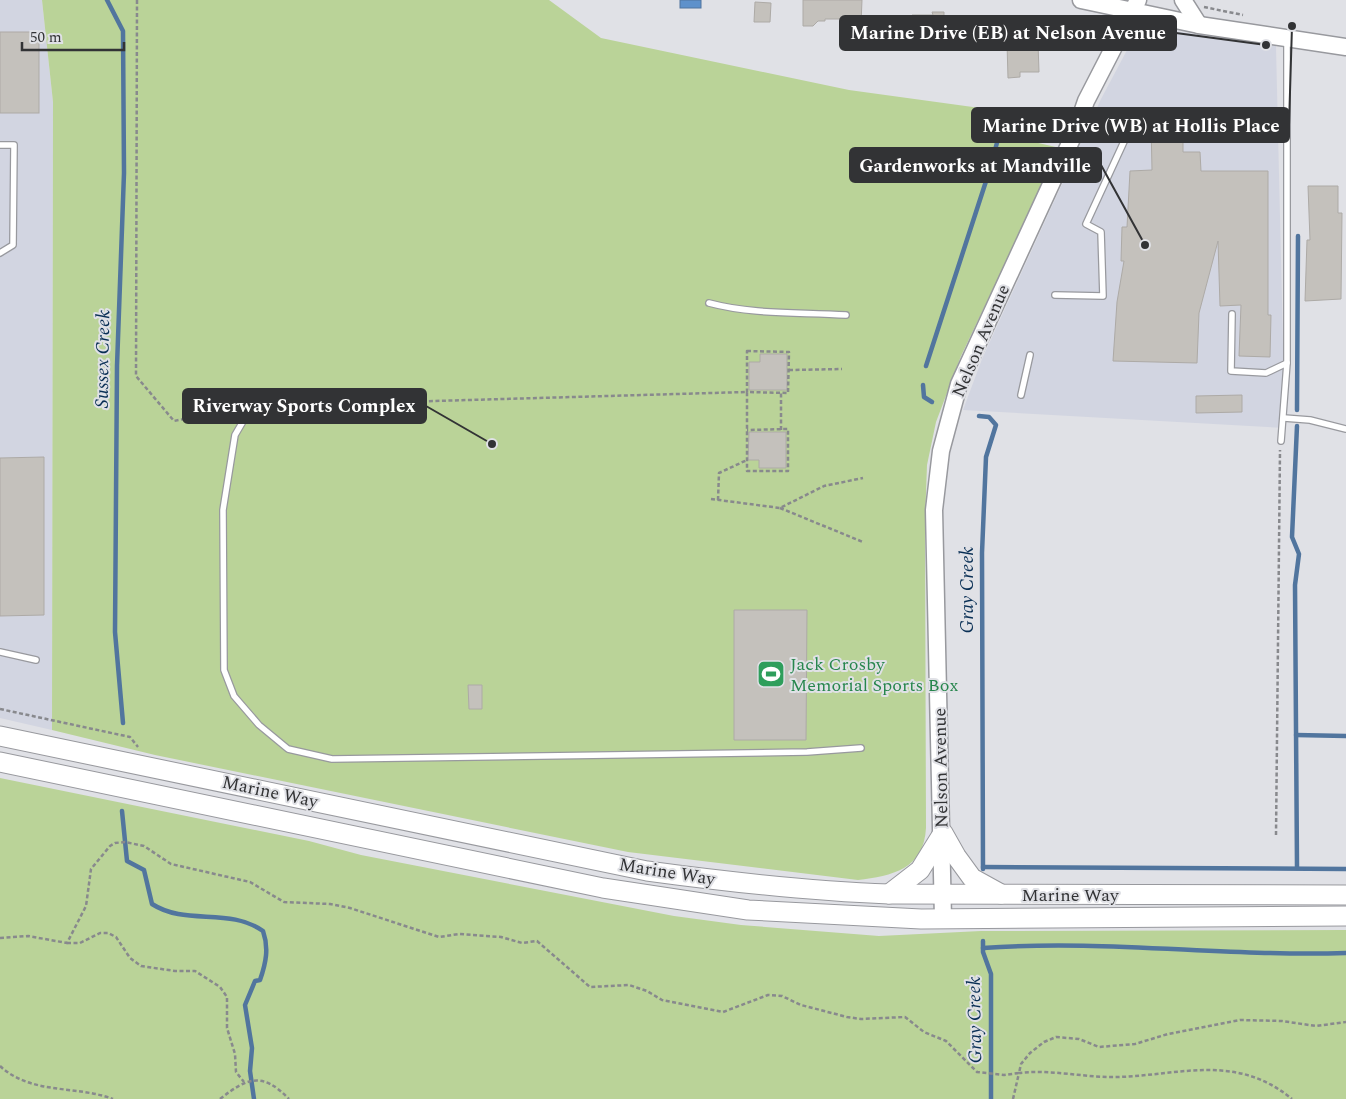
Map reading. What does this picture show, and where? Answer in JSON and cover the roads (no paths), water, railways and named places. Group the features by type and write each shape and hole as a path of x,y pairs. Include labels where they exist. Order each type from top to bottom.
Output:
{"main road":[{"name":"Marine Way","path":"0,736 647,871 814,891 1003,895 1346,895"},
{"name":"Marine Way","path":"0,762 603,888 748,910 866,918 943,919 1346,916"},
{"path":"890,894 920,870 943,833 956,856 972,878 1003,895"}],"street":[{"path":"1081,0 1135,6 1199,25 1346,47"},
{"path":"1183,0 1199,25"},
{"name":"Nelson Avenue","path":"943,919 943,833 934,510 941,451 959,384 1076,130 1086,101 1135,6"}],"lane":[{"path":"1280,441 1284,418 1287,363 1287,38"},
{"path":"1055,295 1103,296 1101,232 1086,224 1133,122"},
{"path":"0,145 14,145 13,244 0,253"},
{"path":"709,303 736,310 759,313 783,311 846,315"},
{"path":"1232,314 1231,371 1266,373 1287,363"},
{"path":"1021,395 1030,355"},
{"path":"252,406 234,435 224,510 224,670 234,696 259,725 288,749 332,759 797,752 862,748"},
{"path":"1284,418 1310,420 1346,429"},
{"path":"0,652 36,660"}],"water":[{"path":"680,0 701,0 701,8 680,8"}],"waterway":[{"name":"Sussex Creek","path":"107,0 123,31 124,173 117,366 115,632 123,723"},
{"name":"Gray Creek","path":"926,366 989,172 1001,128"},
{"path":"1297,410 1298,236"},
{"name":"Gray Creek","path":"923,385 924,397 932,402"},
{"name":"Gray Creek","path":"979,416 989,417 996,425 986,457 982,553 983,869"},
{"path":"1297,426 1292,537 1299,554 1295,585 1297,868"},
{"path":"1296,735 1346,736"},
{"name":"Sussex Creek","path":"122,811 127,861 144,870 152,904 179,914 236,920 250,924 263,931 266,949 264,968 260,980 255,981 245,1005 252,1048 250,1071 254,1099"},
{"path":"983,867 1346,869"},
{"name":"Gray Creek","path":"983,941 983,952 991,974 991,1099"},
{"path":"983,948 1074,946 1255,953 1346,953"}],"place":[{"name":"Marine Drive (WB) at Hollis Place","path":"1292,26"},
{"name":"Marine Drive (EB) at Nelson Avenue","path":"1266,45"},
{"name":"Gardenworks at Mandville","path":"1145,245"},
{"name":"Riverway Sports Complex","path":"492,444"},
{"name":"Jack Crosby Memorial Sports Box","path":"771,674"}]}
